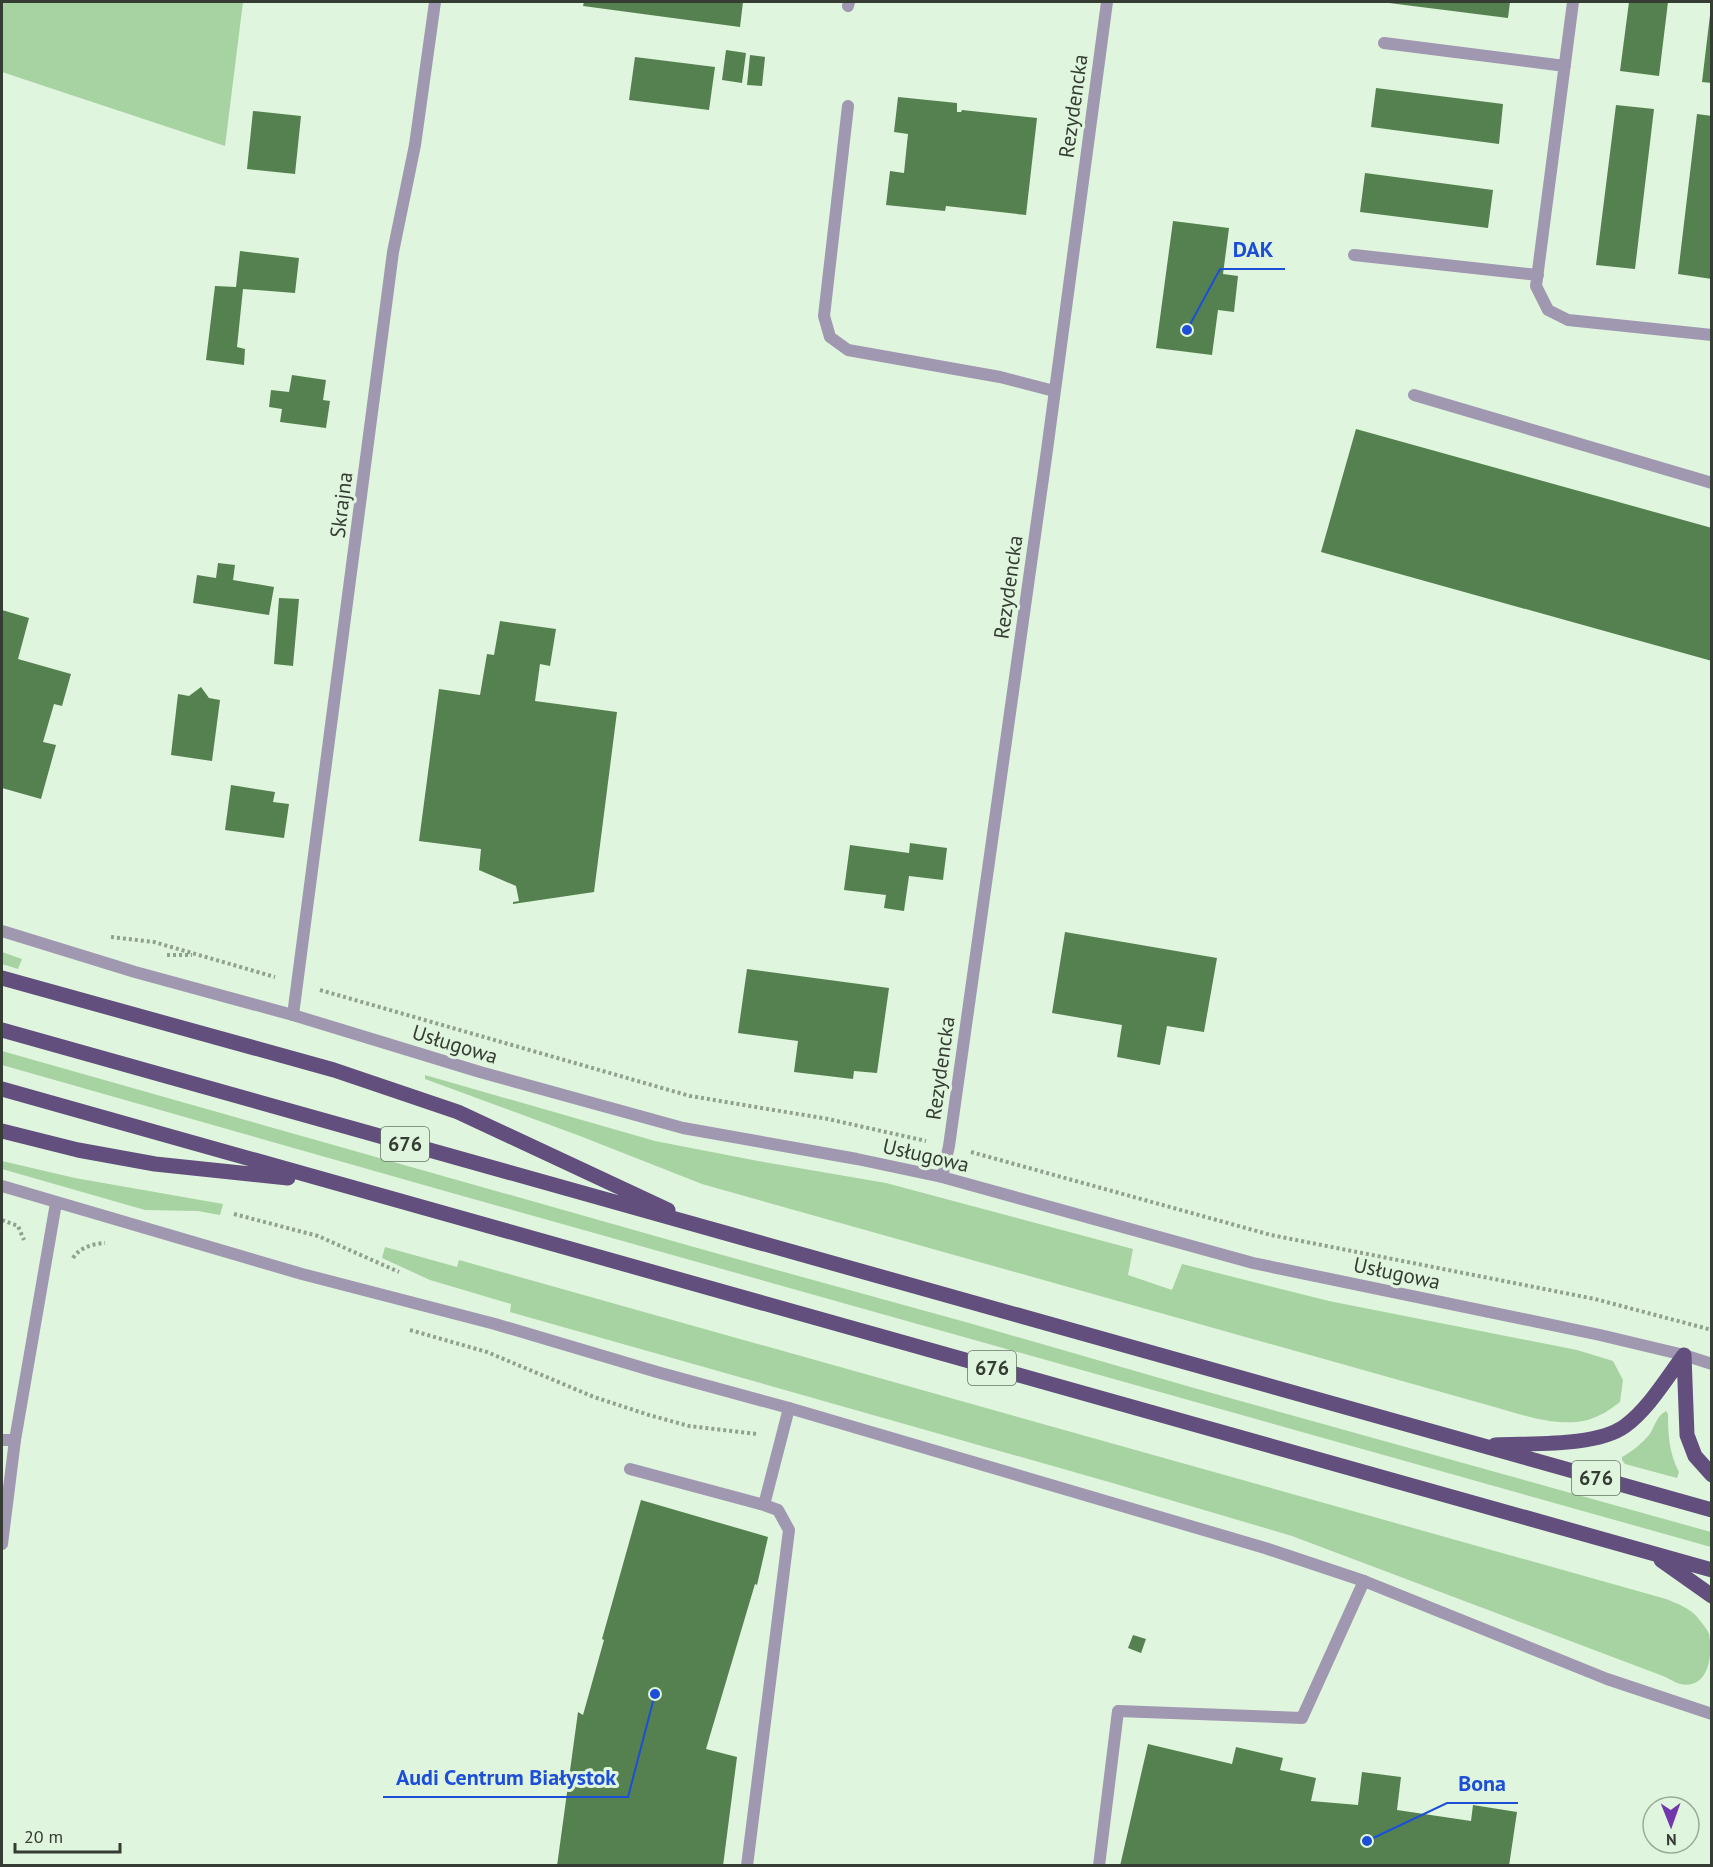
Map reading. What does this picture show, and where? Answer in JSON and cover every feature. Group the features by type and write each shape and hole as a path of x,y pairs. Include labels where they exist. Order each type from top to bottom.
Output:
{"main road":[{"path":"2,978 334,1070 458,1112 709,1229"},
{"name":"676","path":"2,1030 1712,1510"},
{"name":"676","path":"2,1089 1712,1570"},
{"path":"2,1131 78,1150 155,1164 332,1183"},
{"path":"1480,1446 1578,1441 1602,1437 1625,1426 1646,1405 1684,1355"},
{"path":"1684,1355 1687,1435 1695,1456 1712,1475"},
{"path":"1652,1553 1712,1596"}],"street":[{"name":"Skrajna","path":"293,1015 393,252 415,145 435,2"},
{"name":"Rezydencka","path":"942,1177 949,1146 1107,2"},
{"path":"1573,2 1536,286 1548,309 1568,320 1712,335"},
{"path":"1384,43 1565,66"},
{"path":"848,106 824,316 830,337 848,350 1000,377 1054,391"},
{"path":"1354,255 1538,275"},
{"path":"1414,395 1712,483"},
{"name":"Usługowa","path":"2,931 480,1072 683,1128 942,1177 1254,1263 1600,1335 1712,1364"},
{"path":"2,1186 302,1274 495,1324 789,1408 1265,1548 1365,1581 1607,1679 1712,1714"},
{"path":"2,1544 15,1440 56,1203"},
{"path":"764,1505 789,1408"},
{"path":"2,1440 15,1440"},
{"path":"630,1469 778,1510 789,1530 747,1866"},
{"path":"1099,1866 1118,1711 1302,1718 1365,1581"}],"path":[{"path":"109,937 154,942 199,955"},
{"path":"45,1269 67,1275 74,1255 88,1245 104,1242 114,1245"},
{"path":"407,1329 487,1352 594,1398 689,1426 782,1437"}],"green space":[{"path":"2,2 243,2 225,146 2,72"},
{"path":"2,952 22,959 18,969 2,964"},
{"path":"2,1051 1711,1532 1711,1547 2,1065"},
{"path":"425,1075 655,1141 886,1183 1133,1249 1128,1275 1172,1290 1182,1264 1329,1301 1577,1350 1613,1361 1623,1380 1620,1402 1600,1415 1576,1422 1549,1421 1523,1415 702,1184 425,1079"},
{"path":"2,1161 75,1178 223,1204 220,1215 198,1211 145,1210 2,1169"},
{"path":"385,1247 457,1267 459,1260 1666,1599 1691,1612 1707,1630 1710,1652 1707,1669 1697,1682 1680,1684 1292,1536 510,1312 511,1304 430,1280 382,1258"},
{"path":"1666,1411 1671,1451 1679,1472 1677,1478 1625,1464 1622,1460 1622,1457 1649,1435 1658,1419"}],"building":[{"path":"584,2 743,2 740,27 583,6"},
{"path":"1389,2 1510,2 1508,18"},
{"path":"1629,2 1668,2 1659,76 1620,71"},
{"path":"1710,15 1712,15 1712,83 1702,82"},
{"path":"726,50 746,53 742,83 722,80"},
{"path":"750,55 765,57 762,86 747,85"},
{"path":"635,57 715,67 709,110 629,100"},
{"path":"1376,88 1503,104 1499,144 1371,127"},
{"path":"898,97 957,103 957,112 962,110 1037,118 1026,215 946,206 945,211 886,205 890,171 904,173 908,134 894,132"},
{"path":"1616,105 1654,109 1635,269 1596,265"},
{"path":"253,111 301,116 295,174 247,169"},
{"path":"1697,114 1712,116 1712,279 1678,274"},
{"path":"1365,173 1493,190 1488,228 1360,212"},
{"path":"1173,221 1229,228 1223,274 1238,276 1234,312 1218,310 1212,355 1156,348"},
{"path":"240,251 299,258 295,293 243,289 237,347 245,349 244,365 206,360 215,286 236,287"},
{"path":"292,375 326,380 323,400 330,401 326,428 280,422 282,409 269,407 271,390 289,392"},
{"path":"1356,429 1712,528 1712,661 1321,552"},
{"path":"218,563 235,565 233,580 274,587 269,615 193,603 197,575 216,578"},
{"path":"279,598 299,599 293,666 274,664"},
{"path":"2,610 29,618 18,659 71,674 62,706 54,704 43,742 56,745 41,799 2,788"},
{"path":"500,621 556,629 550,666 540,664 535,701 617,712 594,892 513,904 519,901 516,886 479,870 481,849 419,841 439,689 480,695 487,654 494,655"},
{"path":"201,687 209,698 220,700 212,761 171,755 178,694 189,696"},
{"path":"231,785 275,792 273,802 289,804 284,838 225,830"},
{"path":"910,843 947,848 943,880 909,876 904,911 884,908 886,895 844,890 850,845 909,853"},
{"path":"1065,932 1217,958 1204,1032 1167,1026 1160,1065 1117,1057 1122,1025 1052,1013"},
{"path":"747,969 889,988 877,1073 854,1071 853,1079 794,1072 798,1041 738,1033"},
{"path":"641,1500 768,1537 757,1585 755,1584 706,1749 737,1757 723,1866 557,1866 578,1712 583,1715"},
{"path":"1133,1635 1146,1639 1141,1653 1128,1648"},
{"path":"1148,1744 1232,1764 1236,1747 1283,1758 1280,1770 1316,1778 1311,1801 1358,1805 1362,1772 1401,1777 1397,1810 1471,1821 1473,1805 1517,1812 1509,1866 1120,1866"}],"place":[{"name":"DAK","path":"1187,330"},
{"name":"Audi Centrum Białystok","path":"655,1694"},
{"name":"Bona","path":"1367,1841"}]}
